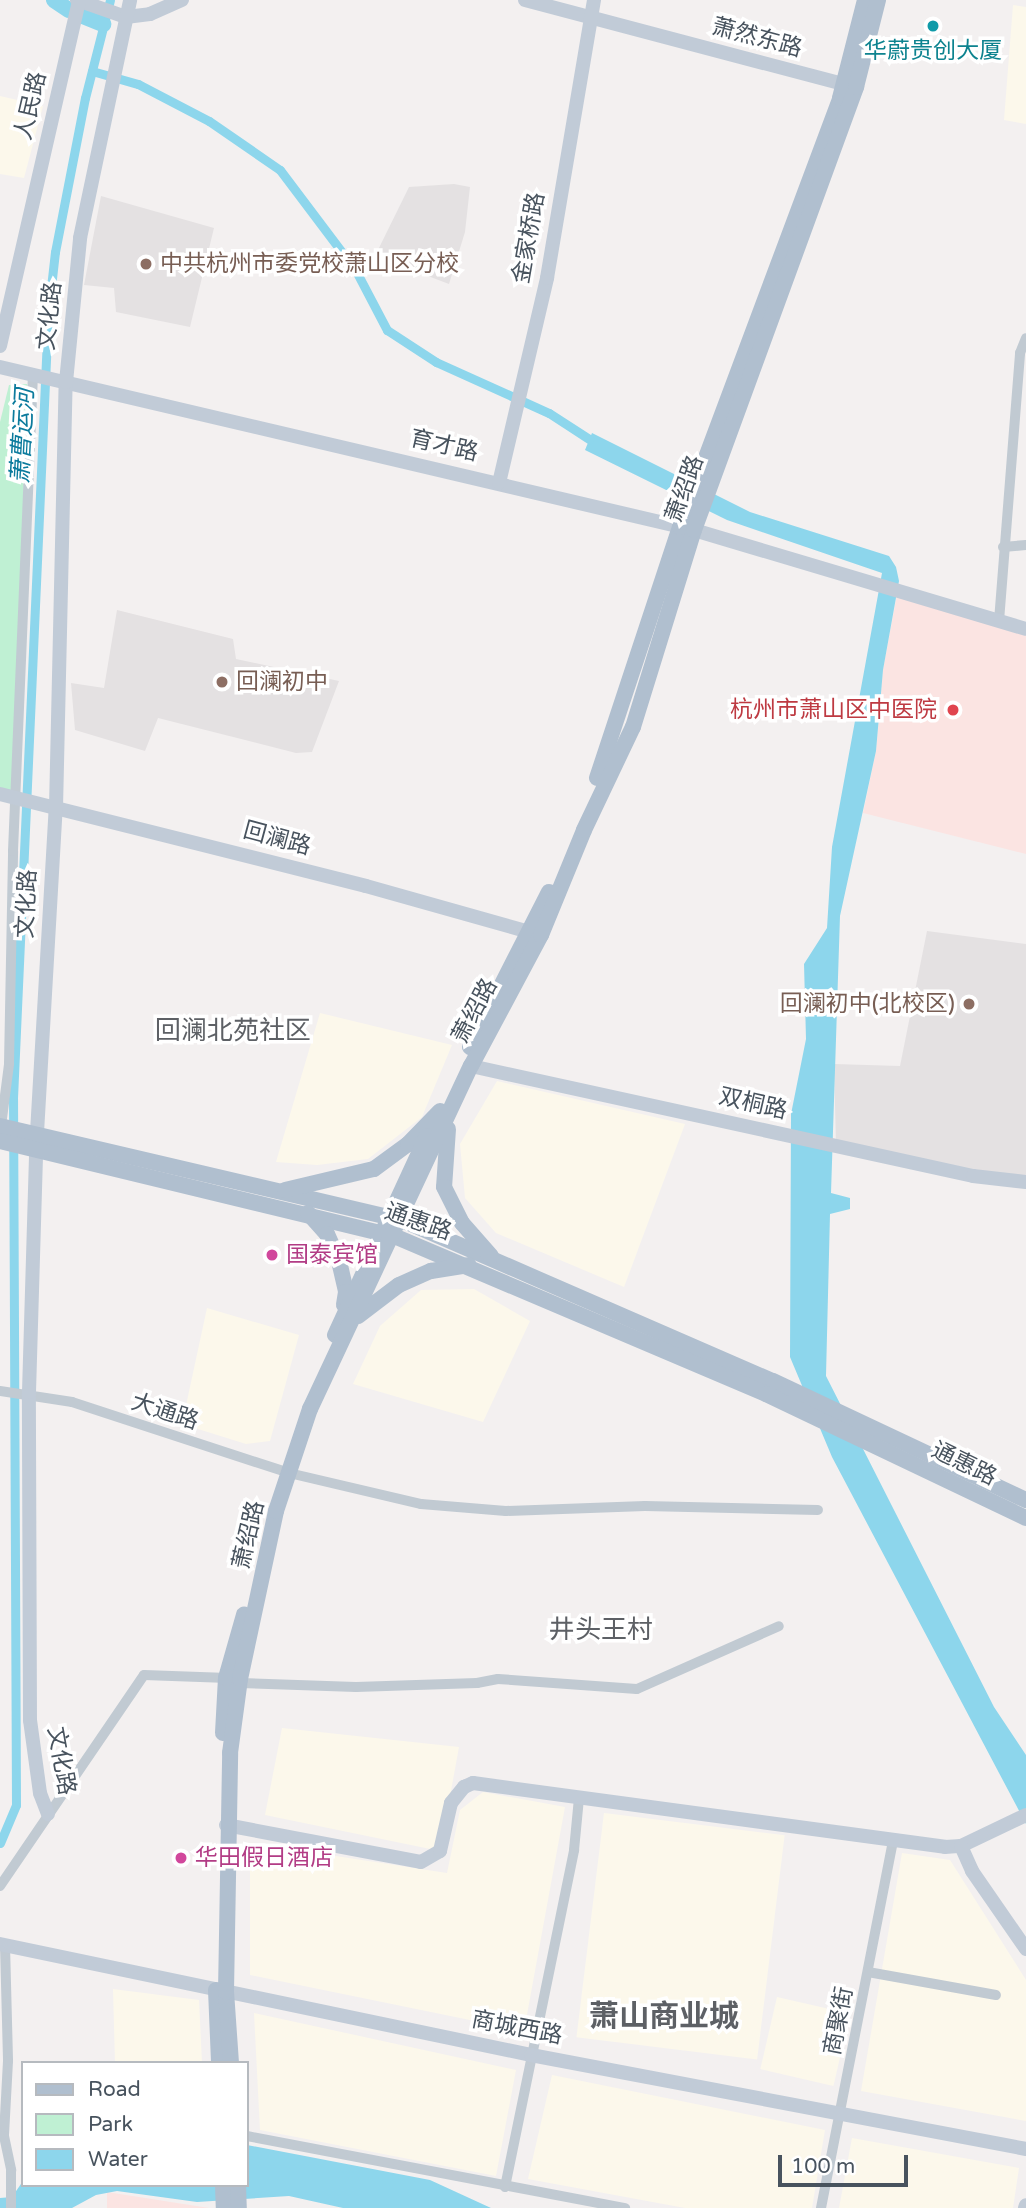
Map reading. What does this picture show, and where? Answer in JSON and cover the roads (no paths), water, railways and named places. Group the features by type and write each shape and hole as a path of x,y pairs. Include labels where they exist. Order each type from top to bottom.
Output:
{"main road":[{"path":"850,86 865,0"},
{"name":"萧绍路","path":"231,2061 221,1990 226,1825 235,1680 292,1428 396,1218 444,1111 471,1066 633,727 687,528 850,86 878,0"},
{"path":"280,1191 374,1169 408,1144 444,1111 535,933"},
{"path":"444,1111 444,1187 463,1223 495,1261"},
{"path":"3,1132 37,1142 280,1191 396,1218 495,1261 886,1443"},
{"name":"通惠路","path":"37,1142 387,1234 471,1265 770,1388"},
{"path":"309,1213 327,1234 339,1261 348,1318 399,1285 431,1271 471,1265"},
{"name":"通惠路","path":"886,1443 1026,1500"},
{"name":"通惠路","path":"886,1443 1026,1518"},
{"path":"219,2061 221,1990 217,1824 235,1680"},
{"path":"224,2187 234,2207"},
{"path":"234,2207 238,2187"}],"street":[{"name":"文化路","path":"48,1814 40,1793 30,1720 29,1392 37,1142 56,808 66,382 80,238 123,17 130,0"},
{"path":"78,1 98,11 123,17 150,14 182,0"},
{"name":"萧然东路","path":"525,0 850,86"},
{"name":"金家桥路","path":"499,482 547,278 594,0"},
{"name":"人民路","path":"0,346 78,1"},
{"path":"1026,338 1003,547 999,621 1026,629"},
{"name":"育才路","path":"0,367 687,528 999,621"},
{"path":"3,1132 9,1064 33,375"},
{"path":"1003,547 1026,545"},
{"name":"回澜路","path":"0,794 535,933"},
{"name":"双桐路","path":"471,1066 973,1176 1026,1182"},
{"name":"大通路","path":"0,1391 29,1392 284,1471 421,1504 506,1511 645,1506 818,1510"},
{"path":"0,1885 144,1675 356,1687 477,1684 498,1679 637,1689 779,1626"},
{"path":"226,1825 421,1862 440,1851 451,1803 456,1794 473,1783 893,1840 961,1846 1022,1816"},
{"path":"505,2188 574,1850 579,1798"},
{"name":"商聚街","path":"821,2208 893,1840"},
{"path":"961,1846 972,1871 1026,1949"},
{"path":"2,1945 8,2061 4,2136 11,2208"},
{"name":"商城西路","path":"2,1945 531,2055 1026,2149"},
{"path":"868,1972 996,1995"},
{"path":"248,2136 505,2188 625,2208"}],"water":[{"path":"592,433 750,512 889,556 896,567 899,581 883,670 876,751 840,916 831,1193 850,1198 850,1209 830,1214 826,1376 994,1707 1026,1755 1026,1824 832,1457 790,1357 791,1114 806,1039 804,964 827,928 832,847 882,573 727,520 585,450"},
{"path":"248,2145 430,2180 491,2208 343,2208 289,2196 197,2202 117,2191 96,2195 72,2208 0,2208 0,2198 12,2197 21,2184 21,2187 248,2187"}],"waterway":[{"path":"54,0 69,10"},
{"name":"萧曹运河","path":"0,1843 16,1805 13,1098 48,314 55,252 85,98 110,0"},
{"path":"83,16 103,24"},
{"path":"92,71 138,84 209,121 280,170 356,271 387,330 436,362 549,413 589,439"}],"place":[{"name":"华蔚贵创大厦","path":"933,26"},
{"name":"中共杭州市委党校萧山区分校","path":"146,264"},
{"name":"回澜初中","path":"222,682"},
{"name":"杭州市萧山区中医院","path":"953,710"},
{"name":"回澜初中(北校区)","path":"969,1004"},
{"name":"国泰宾馆","path":"272,1255"},
{"name":"华田假日酒店","path":"181,1858"}],"district":[{"name":"回澜北苑社区","path":"233,1031"},
{"name":"井头王村","path":"601,1630"},
{"name":"萧山商业城","path":"664,2017"}]}
